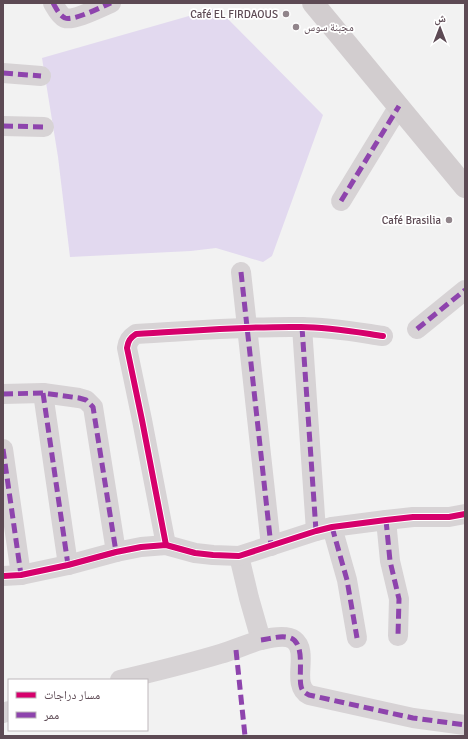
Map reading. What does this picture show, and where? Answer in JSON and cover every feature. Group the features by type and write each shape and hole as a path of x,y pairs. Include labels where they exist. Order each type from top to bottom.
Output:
{"main road":[{"path":"313,3 465,187"}],"street":[{"path":"53,3 58,12 64,17 71,19 105,4"},
{"path":"3,72 41,76"},
{"path":"342,201 399,106"},
{"path":"3,126 44,127"},
{"path":"241,272 271,546"},
{"path":"417,329 465,290"},
{"path":"302,327 324,529 347,580 357,638"},
{"path":"166,545 142,420 126,348 131,337 136,334 246,328 302,327 326,328 383,336"},
{"path":"3,394 43,393 79,398 86,400 93,407 116,552"},
{"path":"43,393 68,565"},
{"path":"3,449 12,576 68,565 140,547 166,545 195,554 239,556 324,529 413,517 449,517 465,514"},
{"path":"386,520 390,561 398,599 398,636"},
{"path":"239,556 261,640"},
{"path":"124,679 236,650 261,640 286,637 294,639 298,644 300,652 301,687 304,692 309,695 413,718 465,725"}],"shaded area":[{"path":"217,8 323,115 272,256 263,262 216,248 191,251 70,257 58,157 42,58"}],"marked path":[{"path":"53,3 61,15 65,18 81,16 111,3"},
{"path":"3,73 41,76"},
{"path":"341,201 399,106"},
{"path":"3,126 44,127"},
{"path":"241,272 271,546"},
{"path":"417,329 465,290"},
{"path":"302,327 316,531"},
{"path":"43,393 68,565"},
{"path":"3,394 43,393 79,398 86,400 93,407 116,552"},
{"path":"3,449 21,575"},
{"path":"386,520 390,561 399,599 398,636"},
{"path":"332,527 347,580 357,638"},
{"path":"261,640 286,637 293,639 297,643 300,657 301,686 304,692 309,695 413,718 465,725"},
{"path":"236,650 245,736"}],"cycle path":[{"path":"166,545 127,348 132,337 136,334 260,327 311,327 383,336"},
{"path":"3,576 21,575 141,547 166,545 195,553 239,556 332,527 413,517 449,517 465,514"}],"place":[{"name":"Café EL FIRDAOUS","path":"286,14"},
{"name":"مجبنة سوس","path":"296,27"},
{"name":"Café Brasilia","path":"449,220"}]}
